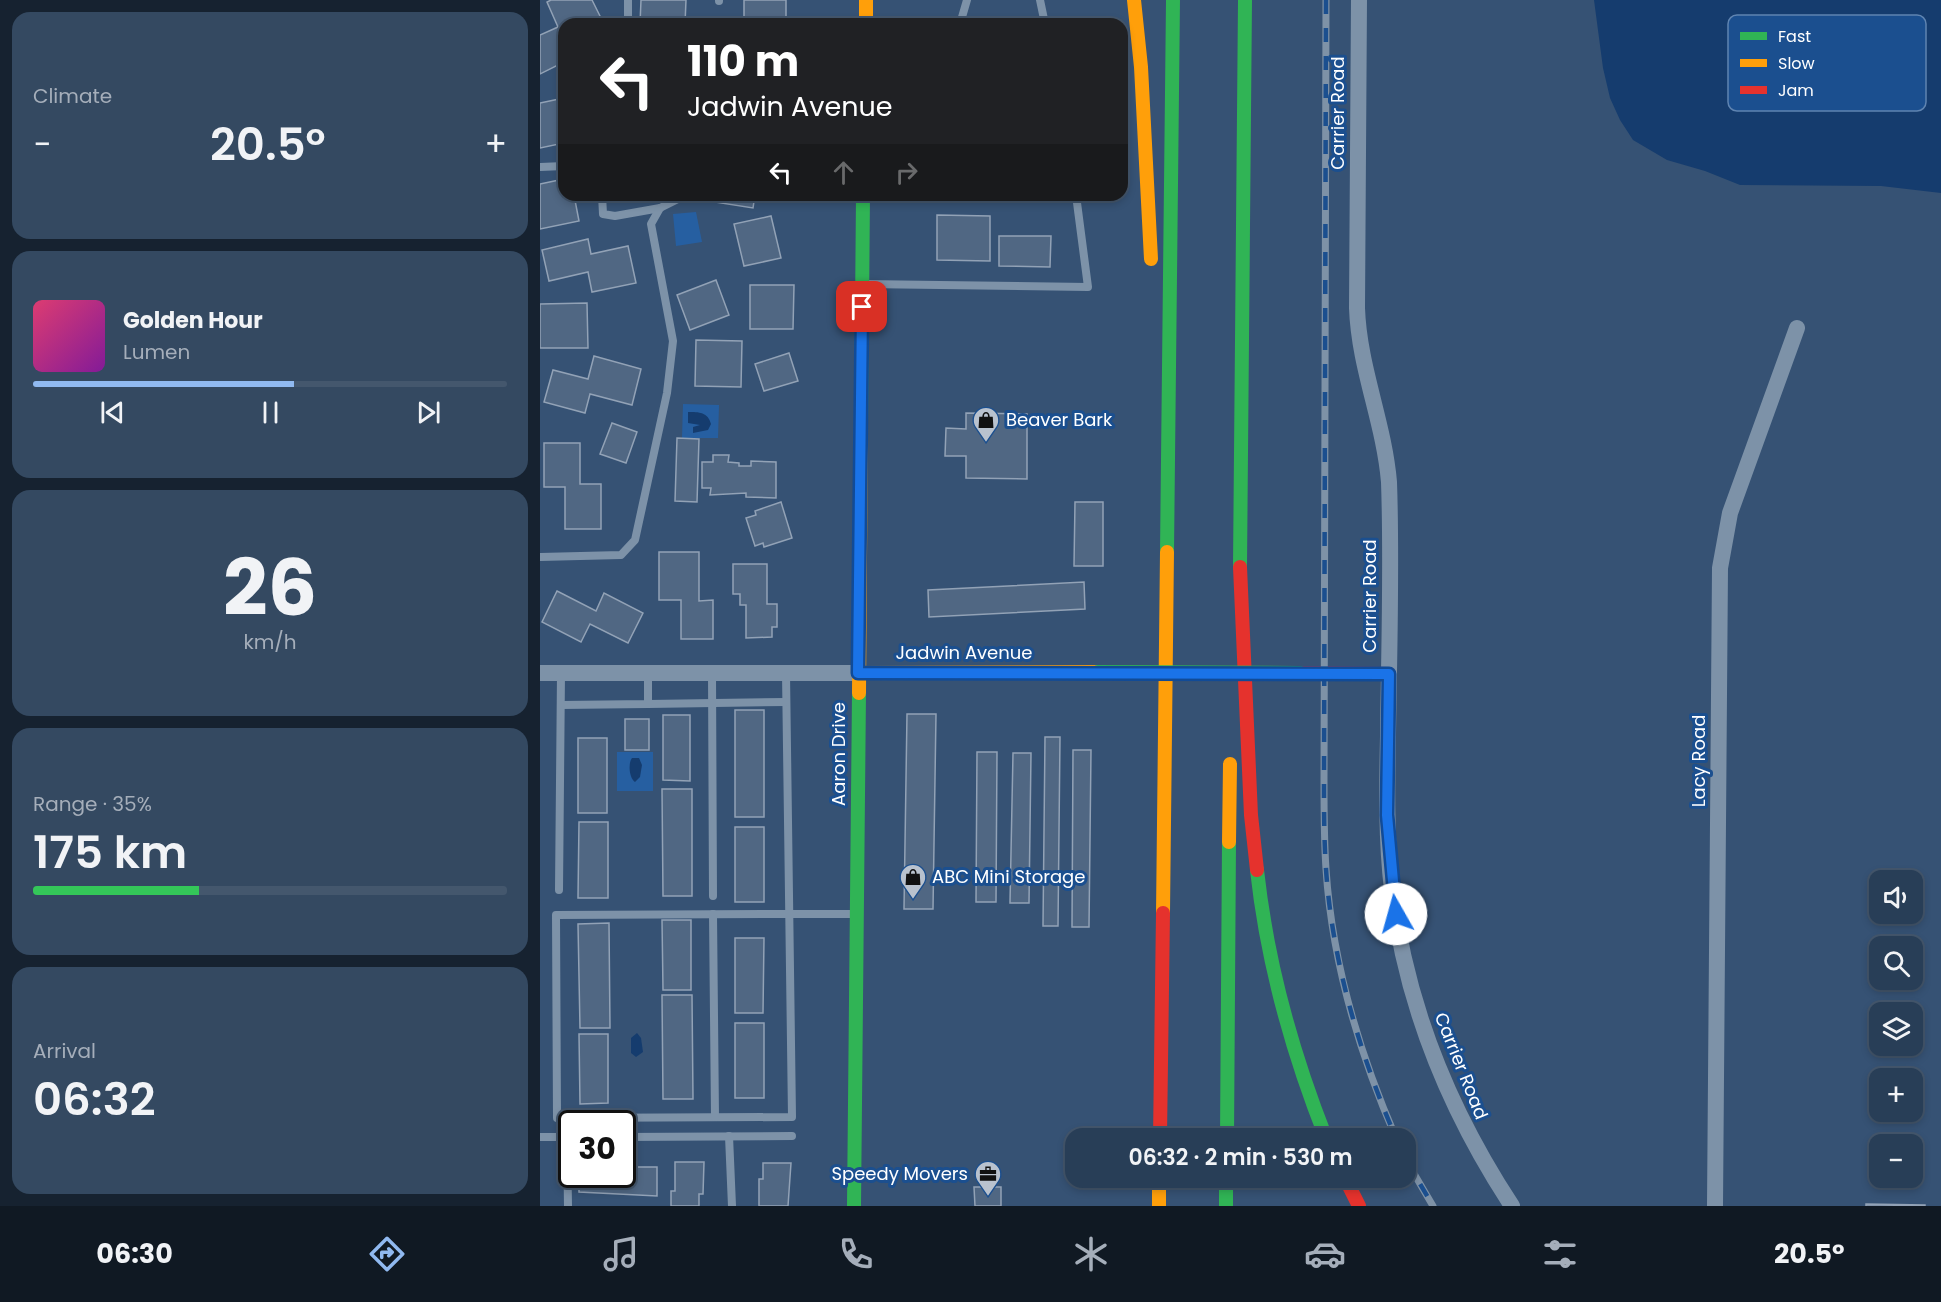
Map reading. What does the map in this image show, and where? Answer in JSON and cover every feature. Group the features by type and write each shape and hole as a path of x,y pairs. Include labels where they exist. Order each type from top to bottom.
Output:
{"main road":[{"path":"866,0 866,18"},
{"path":"1134,0 1149,182 1151,270"},
{"path":"1160,1128 1173,0"},
{"path":"1245,0 1240,596 1246,737 1259,890 1273,972 1292,1041 1322,1128"},
{"path":"1128,69 1149,182"},
{"name":"Aaron Drive","path":"854,1206 863,201"},
{"path":"1154,412 1157,555 1166,645"},
{"path":"1232,721 1240,596"},
{"name":"Jadwin Avenue","path":"858,673 1389,674"},
{"path":"1227,1128 1230,755"},
{"path":"1159,1206 1160,1188"},
{"path":"1226,1188 1226,1206"},
{"path":"1350,1188 1359,1206"}],"street":[{"name":"Carrier Road","path":"1359,0 1358,331 1364,369 1387,463 1390,500 1388,842 1396,914 1407,971 1429,1046 1456,1111 1491,1175 1512,1206"},
{"name":"Lacy Road","path":"1715,1206 1720,568 1730,513 1797,328"},
{"name":"Jadwin Avenue","path":"540,673 858,673"}],"lane":[{"path":"628,0 628,18"},
{"path":"962,18 967,0"},
{"path":"1040,0 1044,18"},
{"path":"540,166 558,166"},
{"path":"602,201 603,214 615,216 660,208 674,201"},
{"path":"862,284 1088,287 1077,201"},
{"path":"540,557 621,555 635,540 667,393 673,341 651,224 660,208"},
{"path":"559,890 561,673"},
{"path":"648,673 648,704"},
{"path":"712,673 712,896"},
{"path":"786,673 786,702 789,914 792,1117 557,1118 556,915 713,914 789,914 856,914"},
{"path":"561,705 786,702"},
{"path":"713,914 715,1117"},
{"path":"729,1136 732,1206"},
{"path":"636,1137 792,1136"},
{"path":"540,1137 558,1137"},
{"path":"568,1188 568,1206"}],"shaded area":[{"path":"1594,0 1941,0 1941,193 1881,186 1740,185 1705,171 1667,160 1633,140 1610,98 1603,68"},
{"path":"696,212 702,242 676,246 673,214"},
{"path":"683,404 719,405 718,438 682,438"},
{"path":"688,412 708,417 711,424 708,430 693,433 693,427 700,425 688,423"},
{"path":"617,752 653,752 653,791 617,791"},
{"path":"632,758 639,758 642,765 640,777 635,782 630,770"},
{"path":"637,1033 641,1038 643,1052 636,1057 631,1053 631,1038"}],"building":[{"path":"551,0 592,0 601,18 558,18 558,27 547,2"},
{"path":"641,0 686,0 685,18 640,18"},
{"path":"744,0 786,0 786,18 744,18"},
{"path":"558,27 558,65 540,74 540,35"},
{"path":"558,99 558,144 540,148 540,103"},
{"path":"558,180 558,201 575,201 579,221 540,229 540,184"},
{"path":"708,201 754,201 753,208"},
{"path":"937,215 990,216 990,261 937,260"},
{"path":"771,216 781,258 744,266 734,224"},
{"path":"999,236 1051,236 1050,267 999,266"},
{"path":"588,239 591,254 628,246 636,283 592,292 588,272 549,281 542,250"},
{"path":"716,280 729,315 690,330 677,295"},
{"path":"750,285 794,285 793,329 750,329"},
{"path":"587,303 588,348 540,348 540,304"},
{"path":"696,340 742,341 741,387 695,386"},
{"path":"789,353 798,381 764,391 755,364"},
{"path":"594,356 641,369 632,405 590,394 585,413 544,402 553,370 588,379"},
{"name":"Beaver Bark","path":"966,413 1027,414 1027,479 966,478 966,456 945,456 946,428 966,429"},
{"path":"612,423 637,432 626,463 600,454"},
{"path":"677,438 699,439 697,502 675,501"},
{"path":"544,443 580,443 580,484 601,484 601,529 565,529 565,487 544,487"},
{"path":"713,455 729,455 728,462 739,463 739,466 751,466 751,461 776,462 776,498 746,497 746,493 710,495 711,488 702,488 702,462 713,462"},
{"path":"781,502 792,538 764,547 763,543 755,546 746,518 756,515 755,511"},
{"path":"1075,502 1103,502 1103,566 1074,566"},
{"path":"659,552 699,552 699,601 713,600 713,639 681,639 681,600 659,600"},
{"path":"733,564 767,564 767,604 777,604 777,627 772,627 772,637 746,638 746,605 740,605 740,594 733,594"},
{"path":"1084,582 1085,609 929,617 928,590"},
{"path":"557,591 596,611 604,593 643,613 628,643 590,624 581,642 542,622"},
{"path":"735,710 764,710 764,817 735,817"},
{"path":"907,714 936,714 933,909 904,909"},
{"path":"663,715 690,715 690,781 663,780"},
{"path":"625,719 649,719 649,750 625,750"},
{"path":"1045,737 1060,737 1058,926 1043,926"},
{"path":"578,738 607,738 607,813 578,813"},
{"path":"1073,750 1091,750 1089,927 1072,927"},
{"path":"977,752 997,752 996,902 976,902"},
{"path":"1013,753 1031,753 1029,903 1010,903"},
{"path":"662,789 692,789 692,896 663,896"},
{"path":"579,822 608,822 608,898 578,898"},
{"path":"735,827 764,827 764,902 735,902"},
{"path":"662,920 691,920 691,990 663,990"},
{"path":"609,923 610,1028 580,1028 578,924"},
{"path":"735,938 764,938 763,1013 735,1013"},
{"path":"662,995 692,995 693,1099 663,1099"},
{"path":"735,1023 764,1023 764,1098 735,1098"},
{"path":"579,1034 608,1034 608,1103 580,1104"},
{"path":"675,1162 704,1162 703,1194 699,1194 699,1206 671,1206 671,1191 675,1191"},
{"path":"763,1163 791,1163 788,1206 759,1206 759,1179 763,1179"},
{"path":"636,1167 657,1167 657,1196 579,1192 579,1188 636,1188"},
{"name":"Speedy Movers","path":"974,1187 1001,1187 1001,1206 975,1206"},
{"path":"1866,1204 1925,1205 1925,1206 1866,1206"}],"railway":[{"path":"1326,0 1324,836 1329,904 1341,973 1360,1041 1392,1128"},
{"path":"1416,1177 1433,1206"}],"traffic: fast":[{"path":"1167,552 1173,0"},
{"path":"1240,567 1245,0"},
{"path":"861,425 863,201"},
{"path":"1098,672 1300,673"},
{"path":"854,1206 859,693"},
{"path":"1227,1128 1229,842"},
{"path":"1257,870 1267,939 1282,1006 1302,1073 1322,1128"},
{"path":"1226,1188 1226,1206"}],"traffic: slow":[{"path":"866,0 866,18"},
{"path":"1134,0 1141,67 1151,259"},
{"path":"859,693 861,425"},
{"path":"1163,913 1167,552"},
{"path":"858,673 1098,672"},
{"path":"1229,842 1230,764"},
{"path":"1159,1188 1159,1206"}],"traffic: jam":[{"path":"1240,567 1251,815 1257,870"},
{"path":"1300,673 1389,674"},
{"path":"1160,1128 1163,913"},
{"path":"1350,1188 1359,1206"}],"place":[{"name":"Beaver Bark","path":"986,443"},
{"name":"ABC Mini Storage","path":"913,900"},
{"name":"Speedy Movers","path":"988,1197"}],"route":[{"path":"862,307 858,673 1389,674 1387,815 1396,914"}]}
